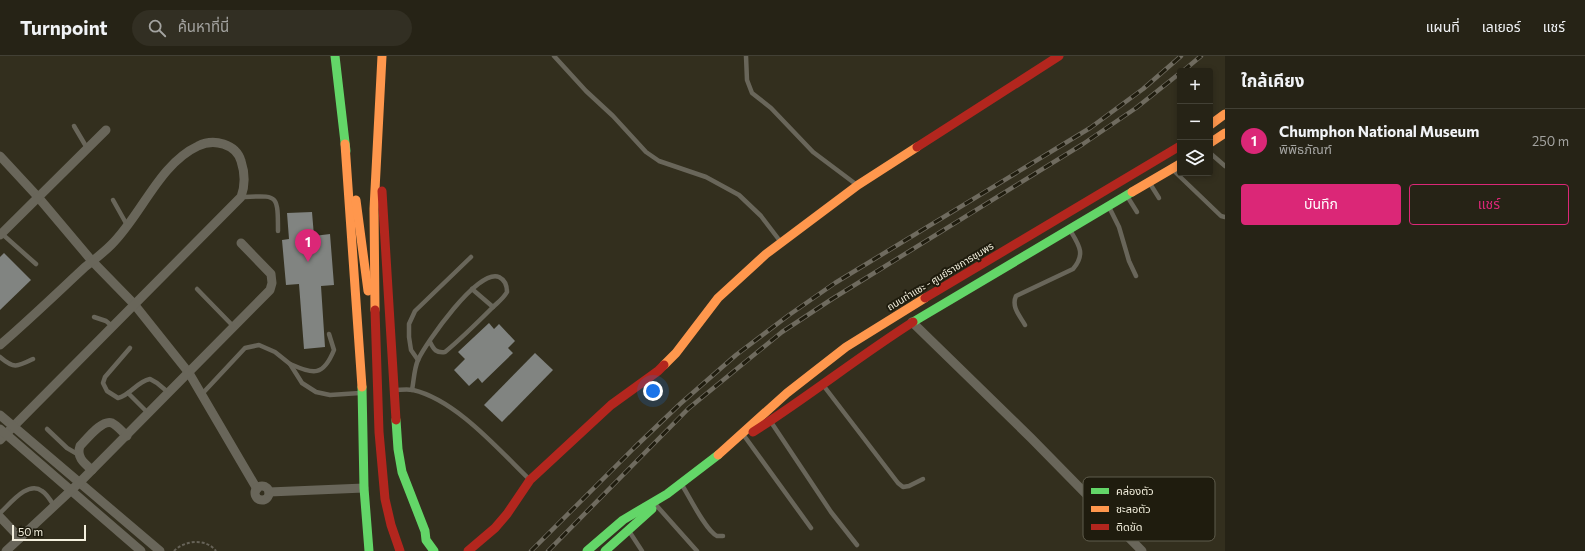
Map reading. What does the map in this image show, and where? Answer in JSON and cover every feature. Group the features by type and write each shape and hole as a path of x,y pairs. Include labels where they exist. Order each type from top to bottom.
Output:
{"main road":[{"path":"335,56 345,144 362,393 364,488 369,551"},
{"path":"382,56 379,142 374,209 375,348 379,432 384,492 391,525 400,551"},
{"path":"468,551 495,528 507,514 530,480 611,405 658,371 680,348 718,298 781,242 858,185 1059,56"},
{"path":"1213,123 1225,114"},
{"path":"1213,142 1225,133"},
{"path":"379,142 398,449 402,472 425,530 425,547 434,551"},
{"path":"345,144 361,232 375,348"},
{"name":"ถนนท่าแซะ - ศูนย์ราชการชุมพร","path":"667,494 726,448 787,393 846,347 901,312 1177,148"},
{"name":"ถนนท่าแซะ - ศูนย์ราชการชุมพร","path":"726,448 746,437 795,405 856,359 912,322 1109,207 1176,166"},
{"path":"901,312 912,322"},
{"path":"605,551 667,494"},
{"path":"587,551 623,520 667,494"}],"street":[{"path":"1,234 106,130"},
{"path":"0,345 110,246 128,226 154,186 175,163 198,146 210,142 221,143 236,152 244,169 244,183 241,197 14,427 2,434 71,490 141,551"},
{"path":"0,156 38,197 92,261 134,304 189,373 257,489 256,496 261,500 268,497 269,492 364,488"},
{"path":"6,551 127,436 270,290 272,283 271,274 241,243"},
{"path":"912,322 1083,491"},
{"path":"0,415 158,550"},
{"path":"92,470 80,459 80,446 103,423 108,422 114,424 127,436"},
{"path":"0,517 20,538"},
{"path":"1132,541 1142,551"}],"lane":[{"path":"554,56 646,152 659,161 706,177 740,195 761,216 781,242"},
{"path":"746,56 747,80 752,93 771,108 813,152 858,185"},
{"path":"74,126 87,148"},
{"path":"1213,156 1225,166"},
{"path":"1176,166 1221,216 1225,217"},
{"path":"1149,182 1159,198"},
{"path":"241,197 270,196 275,200 278,206 278,231"},
{"path":"1127,196 1137,212"},
{"path":"113,200 128,226"},
{"path":"1109,207 1119,227 1129,261 1136,276"},
{"path":"1025,325 1015,309 1013,302 1016,296 1073,269 1079,263 1081,255 1080,246 1070,230"},
{"path":"1,234 36,264"},
{"path":"418,360 411,350 409,337 409,324 415,311 471,257"},
{"path":"412,390 418,360 439,327 472,289 488,277 494,275 500,277 504,281 507,292 501,300 486,316 445,352 439,353 434,350 430,342"},
{"path":"197,289 234,327"},
{"path":"472,289 493,307"},
{"path":"94,317 106,320 112,326"},
{"path":"202,394 245,348 259,345 274,352 290,364 308,371 316,371 324,367 334,350 329,334"},
{"path":"130,348 105,377 104,383 107,391 118,398 124,397 142,381 150,379 169,393"},
{"path":"0,357 9,365 13,366 20,366 33,359"},
{"path":"290,364 302,383 316,392 330,395 362,393"},
{"path":"822,384 898,483 903,487 923,480"},
{"path":"394,390 412,390 431,396 450,406 468,421 530,480"},
{"path":"128,393 149,413"},
{"path":"770,420 831,512 857,545"},
{"path":"47,429 67,448 79,455"},
{"path":"746,437 811,528"},
{"path":"681,484 702,520 712,532 718,536 723,536"},
{"path":"0,513 25,490 33,488 42,490 54,506"},
{"path":"656,505 697,551"},
{"path":"628,531 642,551"}],"path":[{"path":"174,551 178,547 191,542 201,542 213,547 216,551"}],"building":[{"path":"312,212 314,236 330,234 334,285 321,286 325,347 304,349 299,284 286,285 282,240 289,239 287,213"},
{"path":"4,253 31,280 0,310 0,257"},
{"path":"489,323 494,329 499,324 515,341 508,348 513,353 482,383 478,378 469,386 454,370 465,359 458,352"},
{"path":"535,353 553,370 502,422 484,405"}],"railway":[{"path":"531,551 635,447 680,404 736,355 835,283 1090,128 1143,89 1181,56"},
{"path":"1187,68 1201,56"},
{"path":"548,551 689,408 782,332 832,299 1083,144 1136,108 1177,75"}],"traffic: fast":[{"path":"335,56 346,151"},
{"path":"913,322 1132,192"},
{"path":"362,387 364,488 369,551"},
{"path":"396,420 398,449 402,472 425,531 426,540 434,551"},
{"path":"587,551 623,520 667,494 718,455"},
{"path":"605,551 652,509"}],"traffic: slow":[{"path":"375,310 374,209 382,56"},
{"path":"1213,123 1225,114"},
{"path":"1213,141 1225,133"},
{"path":"345,144 362,387"},
{"path":"664,365 676,353 718,298 766,254 858,185 917,147"},
{"path":"1132,192 1177,166"},
{"path":"356,200 368,291"},
{"path":"718,455 787,393 846,347 925,298"}],"traffic: jam":[{"path":"917,147 1059,56"},
{"path":"925,298 1177,148"},
{"path":"382,191 396,420"},
{"path":"375,310 379,432 385,499 391,525 400,551"},
{"path":"753,432 913,322"},
{"path":"468,551 495,528 507,514 530,480 611,405 664,365"}],"place":[{"name":"Chumphon National Museum","path":"308,262"}]}
